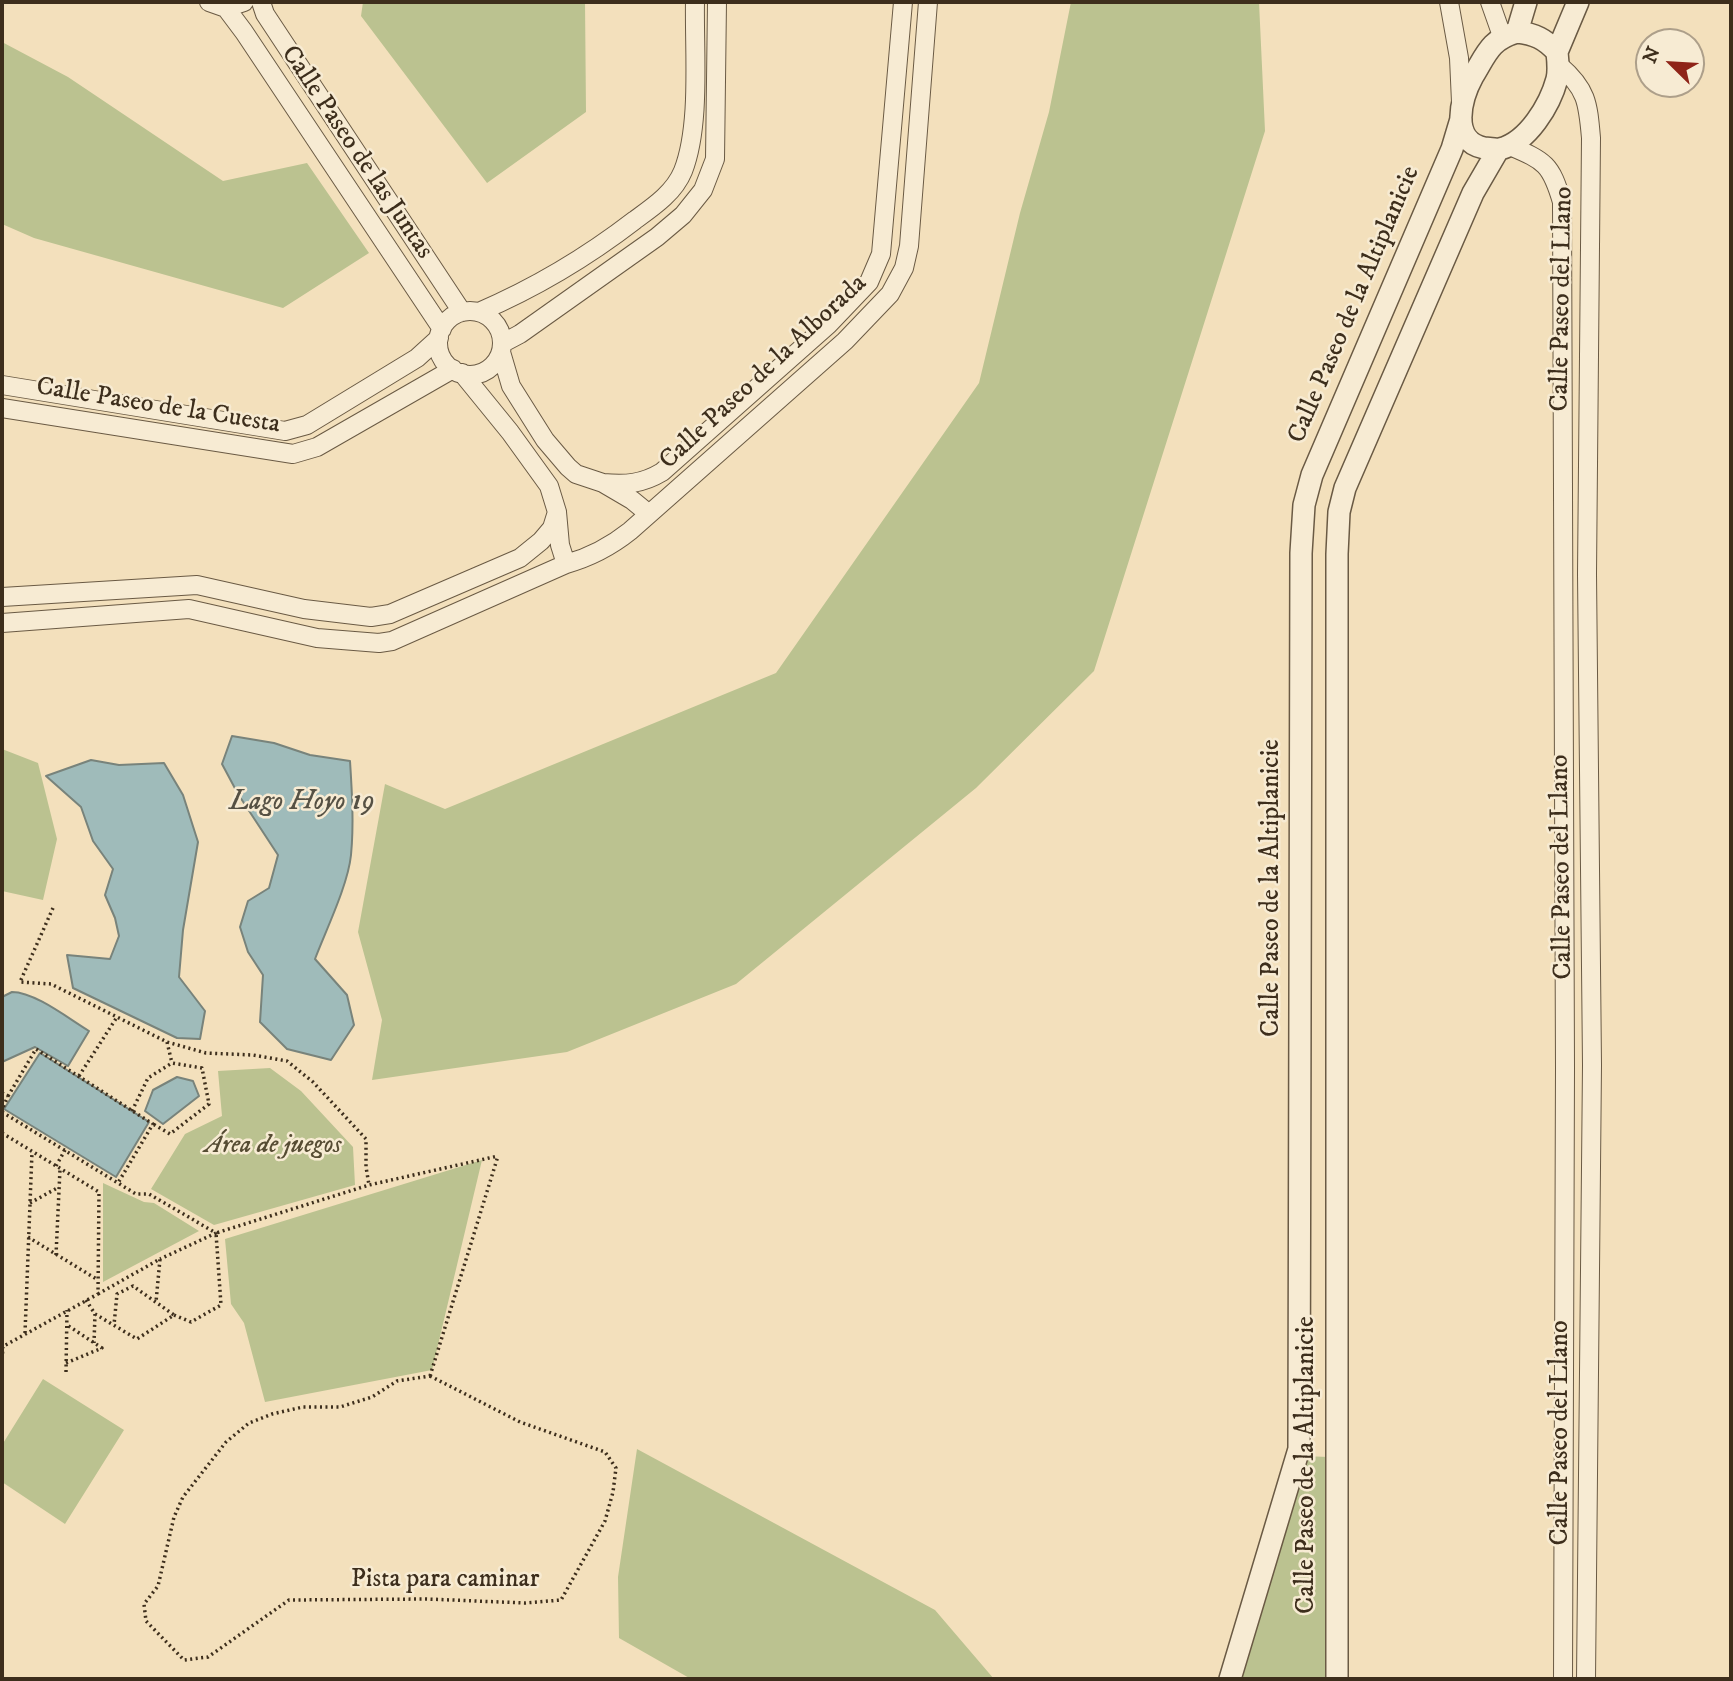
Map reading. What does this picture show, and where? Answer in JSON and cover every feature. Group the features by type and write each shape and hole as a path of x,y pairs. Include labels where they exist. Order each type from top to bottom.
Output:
{"street":[{"path":"217,5 235,6 244,2"},
{"name":"Calle Paseo de las Juntas","path":"261,2 265,14 471,312"},
{"path":"2,623 189,609 317,638 379,643 393,641 566,564 552,493 510,432 458,371 441,356 440,334 447,322 512,298 591,254 665,198 682,173 694,128 695,2"},
{"path":"458,371 479,373 487,370 494,364 502,347 657,237 683,215 703,190 715,159 718,2"},
{"name":"Calle Paseo de la Alborada","path":"603,483 624,485 646,481 662,472 818,334 869,282 881,254 904,2"},
{"name":"Calle Paseo de la Alborada","path":"566,564 587,558 609,547 845,341 890,294 904,268 910,236 928,2"},
{"path":"1450,2 1459,58 1463,133 1468,141 1478,146 1504,148 1536,121 1549,100 1557,79 1558,59 1578,2"},
{"path":"1490,2 1510,34"},
{"path":"1461,113 1475,72 1489,49 1510,34 1526,2"},
{"name":"Calle Paseo de las Juntas","path":"217,5 244,32 440,334"},
{"path":"1510,34 1532,34 1548,41 1558,59"},
{"path":"695,50 716,52"},
{"name":"Calle Paseo del Llano","path":"1558,59 1585,95 1591,138 1587,574 1592,1065 1587,1677"},
{"name":"Calle Paseo de la Altiplanicie","path":"1230,1679 1299,1449 1301,553 1304,505 1312,475 1452,149 1461,113"},
{"name":"Calle Paseo de la Altiplanicie","path":"1337,1679 1339,512 1345,488 1473,193 1504,148"},
{"name":"Calle Paseo del Llano","path":"1504,148 1538,158 1546,164 1555,178 1562,202 1565,1067 1563,1677"},
{"path":"883,233 910,236"},
{"path":"471,312 495,322 511,386 552,449 576,474 603,483 649,513"},
{"name":"Calle Paseo de la Cuesta","path":"7,386 285,430 307,425 418,358 440,334"},
{"name":"Calle Paseo de la Cuesta","path":"5,409 293,454 317,447 458,371"},
{"path":"5,409 7,386"},
{"path":"552,493 576,474"},
{"path":"2,597 197,585 304,609 371,617 390,614 520,558 552,528 557,512"},
{"path":"1301,553 1337,554"},
{"path":"1562,573 1587,574"},
{"path":"274,628 281,604"},
{"path":"1301,975 1337,975"},
{"path":"1565,1067 1592,1065"},
{"path":"1299,1449 1336,1452"},
{"path":"1563,1677 1587,1677"}],"path":[{"path":"53,908 20,982 51,984 167,1042 206,1053 253,1055 287,1061 313,1082 366,1139 369,1185"},
{"path":"79,1076 117,1017"},
{"path":"167,1042 172,1063"},
{"path":"132,1111 148,1078 172,1063 202,1068 208,1104 170,1134 132,1111 36,1049 2,1111 136,1194 149,1194 216,1233"},
{"path":"2,1093 8,1096"},
{"path":"118,1183 153,1124"},
{"path":"2,1133 99,1192 98,1294"},
{"path":"55,1166 65,1150"},
{"path":"25,1333 32,1152"},
{"path":"2,1359 2,1347 25,1333 160,1259 216,1233 369,1185 498,1156 430,1376"},
{"path":"56,1255 60,1169"},
{"path":"30,1203 60,1187"},
{"path":"130,1276 133,1286 174,1315 191,1322 221,1305 216,1233"},
{"path":"28,1237 98,1280"},
{"path":"156,1302 160,1259"},
{"path":"114,1325 117,1294 133,1286"},
{"path":"86,1300 96,1314 136,1339 174,1315"},
{"path":"66,1372 67,1310"},
{"path":"94,1343 96,1314"},
{"path":"66,1363 102,1348 67,1325"},
{"name":"Pista para caminar","path":"430,1376 520,1422 605,1452 616,1468 605,1521 561,1600 525,1603 427,1599 289,1600 208,1657 184,1660 146,1621 144,1604 158,1586 174,1517 183,1497 226,1442 249,1423 272,1414 303,1407 340,1407 372,1397 397,1381 430,1376"}],"green space":[{"path":"363,2 585,2 586,112 487,183 361,16"},
{"path":"1071,2 1259,2 1265,131 1094,671 976,788 736,984 567,1052 372,1080 382,1020 358,932 385,784 445,809 776,673 979,383 1020,213 1049,112"},
{"path":"2,42 68,77 223,181 307,163 369,253 283,308 34,238 2,224"},
{"path":"2,749 38,763 57,839 43,900 2,891"},
{"name":"Área de juegos","path":"270,1068 301,1091 353,1147 355,1185 214,1225 151,1189 185,1134 222,1116 218,1071"},
{"path":"482,1160 432,1370 265,1402 244,1323 231,1304 225,1239"},
{"path":"103,1183 144,1202 154,1203 199,1231 103,1282"},
{"path":"43,1379 124,1430 65,1524 2,1482 2,1445"},
{"path":"637,1449 935,1610 994,1679 691,1679 619,1638 618,1577"},
{"path":"1304,1456 1328,1457 1326,1679 1241,1679"}],"water":[{"name":"Lago Hoyo 19","path":"232,736 274,743 310,755 350,761 353,820 349,867 315,959 347,995 354,1025 331,1060 287,1049 260,1022 263,975 248,952 240,927 248,901 269,888 278,855 222,764"},
{"name":"Lago Hoyo 19","path":"91,760 119,765 164,763 183,795 198,842 183,930 179,977 205,1011 200,1039 177,1038 73,988 67,955 110,959 119,936 105,895 113,869 93,841 81,807 46,776"},
{"path":"12,992 41,1001 89,1031 68,1066 35,1047 2,1062 2,997"},
{"path":"40,1053 149,1122 116,1177 4,1109"},
{"path":"177,1077 193,1081 199,1096 163,1124 145,1111 153,1090"}]}
